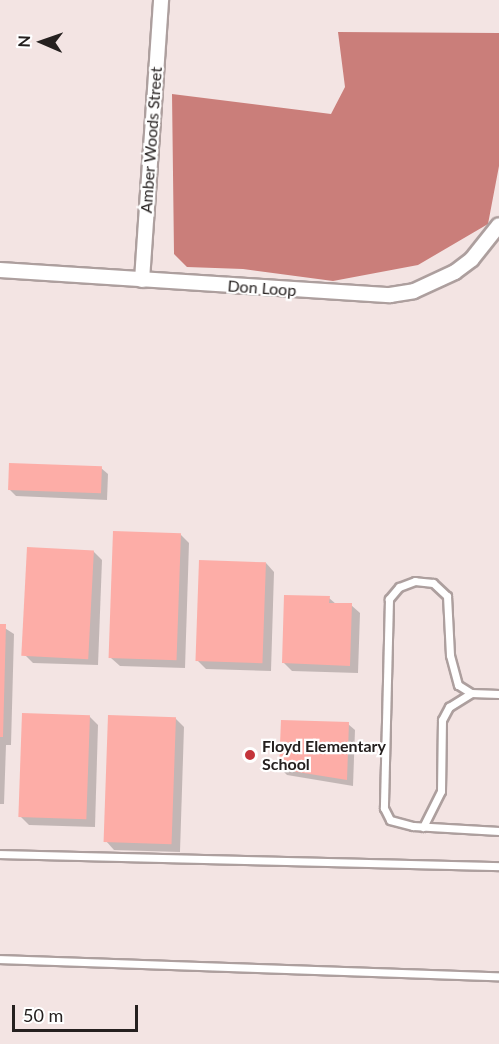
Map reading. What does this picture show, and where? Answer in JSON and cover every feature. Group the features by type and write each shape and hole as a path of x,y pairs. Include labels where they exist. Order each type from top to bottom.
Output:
{"street":[{"name":"Amber Woods Street","path":"142,280 161,0"},
{"name":"Don Loop","path":"0,270 390,295 414,291 455,272 480,251 499,225"}],"lane":[{"path":"499,694 471,693 458,685 454,675 447,596 432,583 415,581 399,587 389,599 382,773 384,808 390,820 423,827 499,831"},
{"path":"423,827 441,791 442,720 449,707 471,693"},
{"path":"0,854 499,866"},
{"path":"0,959 499,976"}],"shaded area":[{"path":"338,32 499,33 499,166 488,224 418,265 333,281 243,269 187,267 174,254 172,94 331,114 345,87"}],"building":[{"path":"9,463 102,466 101,493 8,490"},
{"path":"113,531 181,533 177,660 109,658"},
{"path":"27,547 94,551 88,659 21,656"},
{"path":"199,560 266,562 262,663 195,661"},
{"path":"284,595 330,596 329,603 352,603 350,666 282,663"},
{"path":"0,624 6,624 3,737 0,737"},
{"path":"22,713 90,715 86,819 18,817"},
{"path":"108,715 176,717 172,844 104,842"},
{"path":"281,720 349,722 347,780 279,769"}],"place":[{"name":"Floyd Elementary School","path":"250,755"}]}
